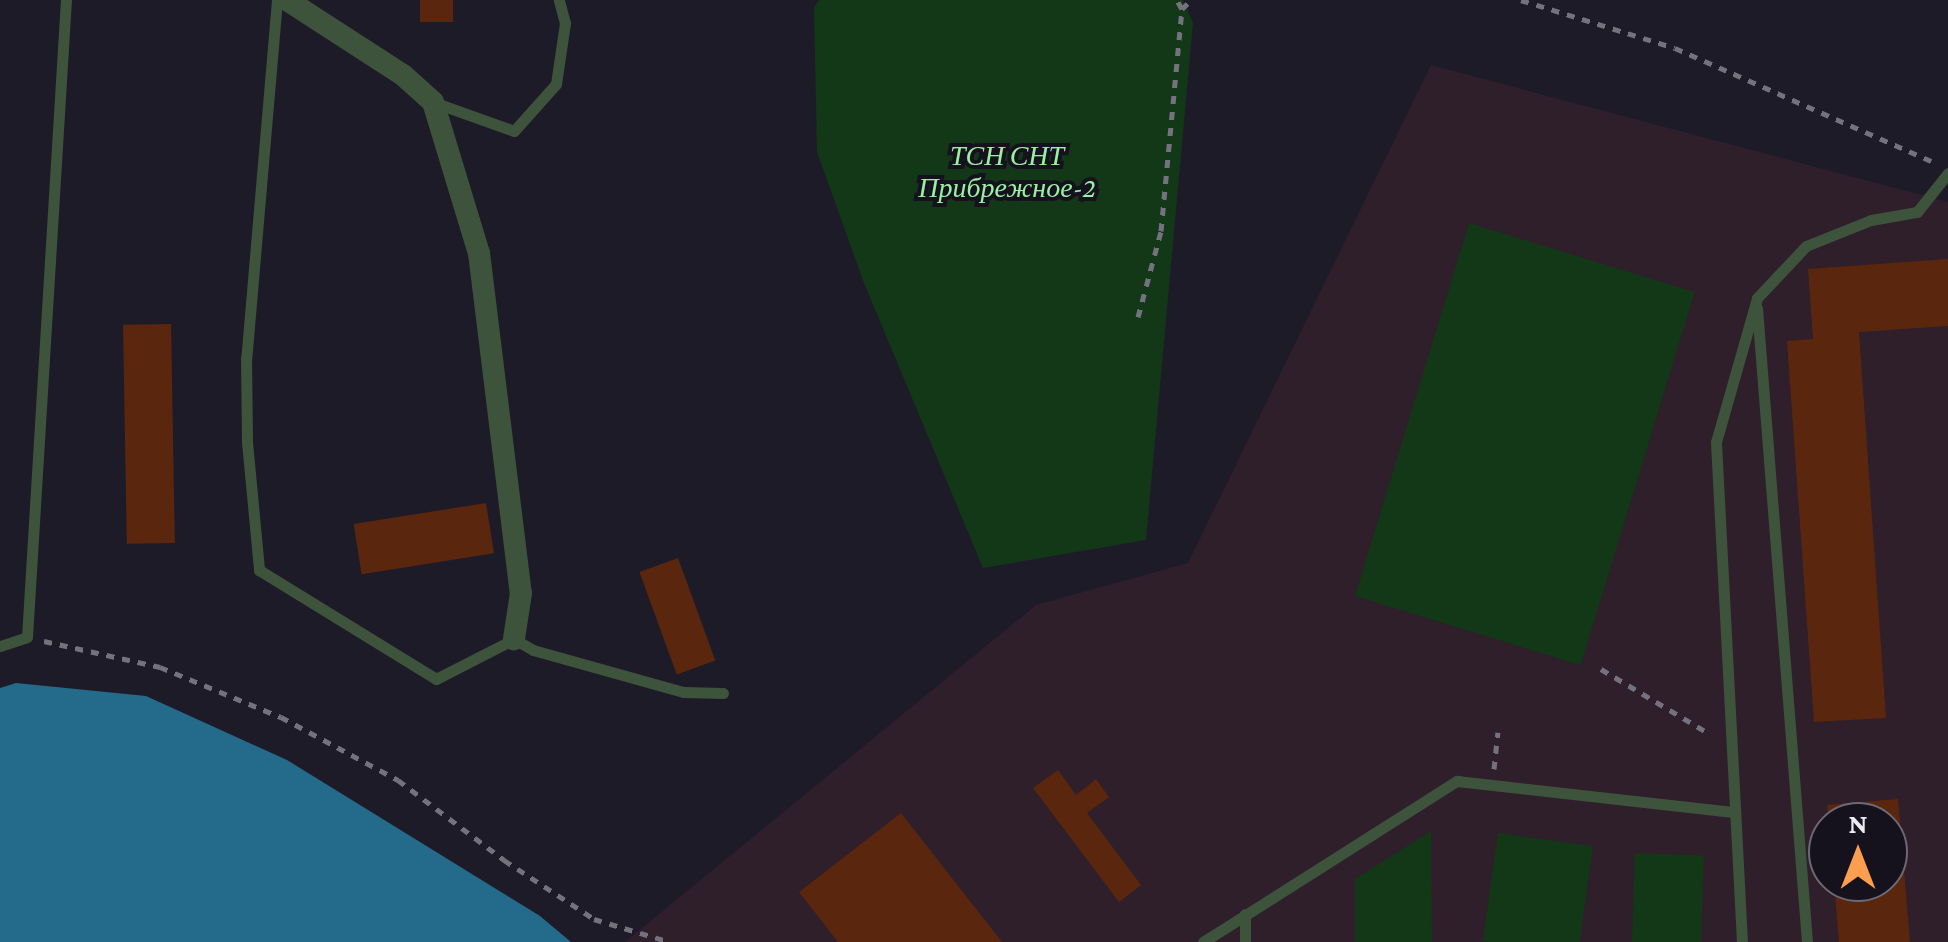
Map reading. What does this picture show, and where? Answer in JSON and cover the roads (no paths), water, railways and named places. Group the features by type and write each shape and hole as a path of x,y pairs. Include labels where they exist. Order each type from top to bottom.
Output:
{"street":[{"path":"287,0 403,75 433,102 479,253 522,593 514,638"}],"lane":[{"path":"0,646 26,636 66,0"},
{"path":"277,0 246,358 247,442 258,570 436,679 514,638 533,650 682,692 723,693"},
{"path":"433,102 514,131 556,84 565,23 559,0"},
{"path":"1742,942 1716,442 1757,298 1806,246 1871,220 1917,212 1948,171"},
{"path":"1757,298 1807,942"},
{"path":"1203,942 1457,781 1735,812"},
{"path":"1245,914 1245,942"}],"water":[{"path":"16,683 146,696 287,760 540,916 571,942 0,942 0,688"}],"park label":[{"name":"ТСН СНТ Прибрежное-2","path":"1007,172"}]}
